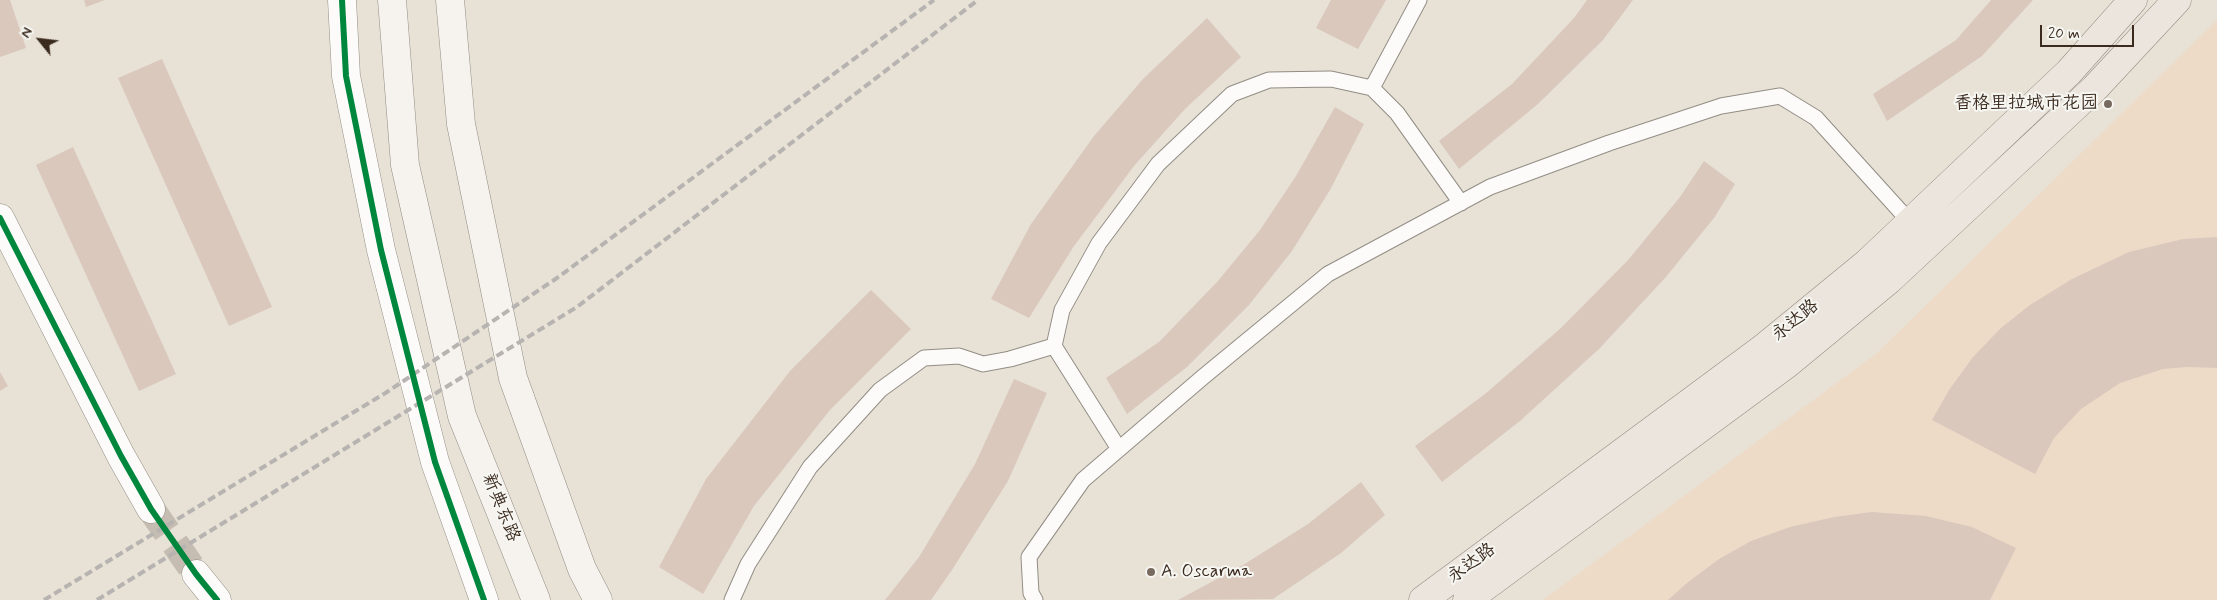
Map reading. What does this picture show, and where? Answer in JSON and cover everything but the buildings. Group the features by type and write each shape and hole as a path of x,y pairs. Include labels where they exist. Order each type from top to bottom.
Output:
{"main road":[{"name":"新典东路","path":"392,0 404,165 462,416 536,600"},
{"path":"450,0 460,124 513,378 582,569 598,600"},
{"name":"永达路","path":"1423,600 1762,349 1867,263 2069,72 2133,0"},
{"name":"永达路","path":"1467,600 1787,364 1889,280 2095,88 2177,0"}],"street":[{"path":"342,0 346,76 381,250 436,462 484,600"},
{"path":"0,218 121,456 151,509"},
{"path":"196,574 217,600"}],"lane":[{"path":"1372,88 1419,0"},
{"path":"1119,449 1054,346 1062,310 1099,243 1158,164 1232,94 1268,80 1331,79 1372,88 1397,113 1460,203"},
{"path":"1035,600 1031,593 1029,557 1083,480 1203,377 1328,274 1490,187 1609,143 1721,106 1780,96 1816,118 1911,223"},
{"path":"732,600 748,564 810,467 880,390 924,358 959,356 983,364 1010,359 1054,346"}],"shaded area":[{"path":"2217,20 2217,600 1543,600 1877,353"}],"tunnel":[{"path":"151,509 196,574"}],"railway":[{"path":"44,600 387,392 557,278 934,0"},
{"path":"97,600 577,307 978,0"}],"cycle path":[{"path":"342,0 346,76 381,250 435,462 484,600"},
{"path":"0,218 121,456 151,509 196,574 217,600"}],"place":[{"name":"香格里拉城市花园","path":"2108,104"},
{"name":"A. Oscarma","path":"1151,572"}]}
